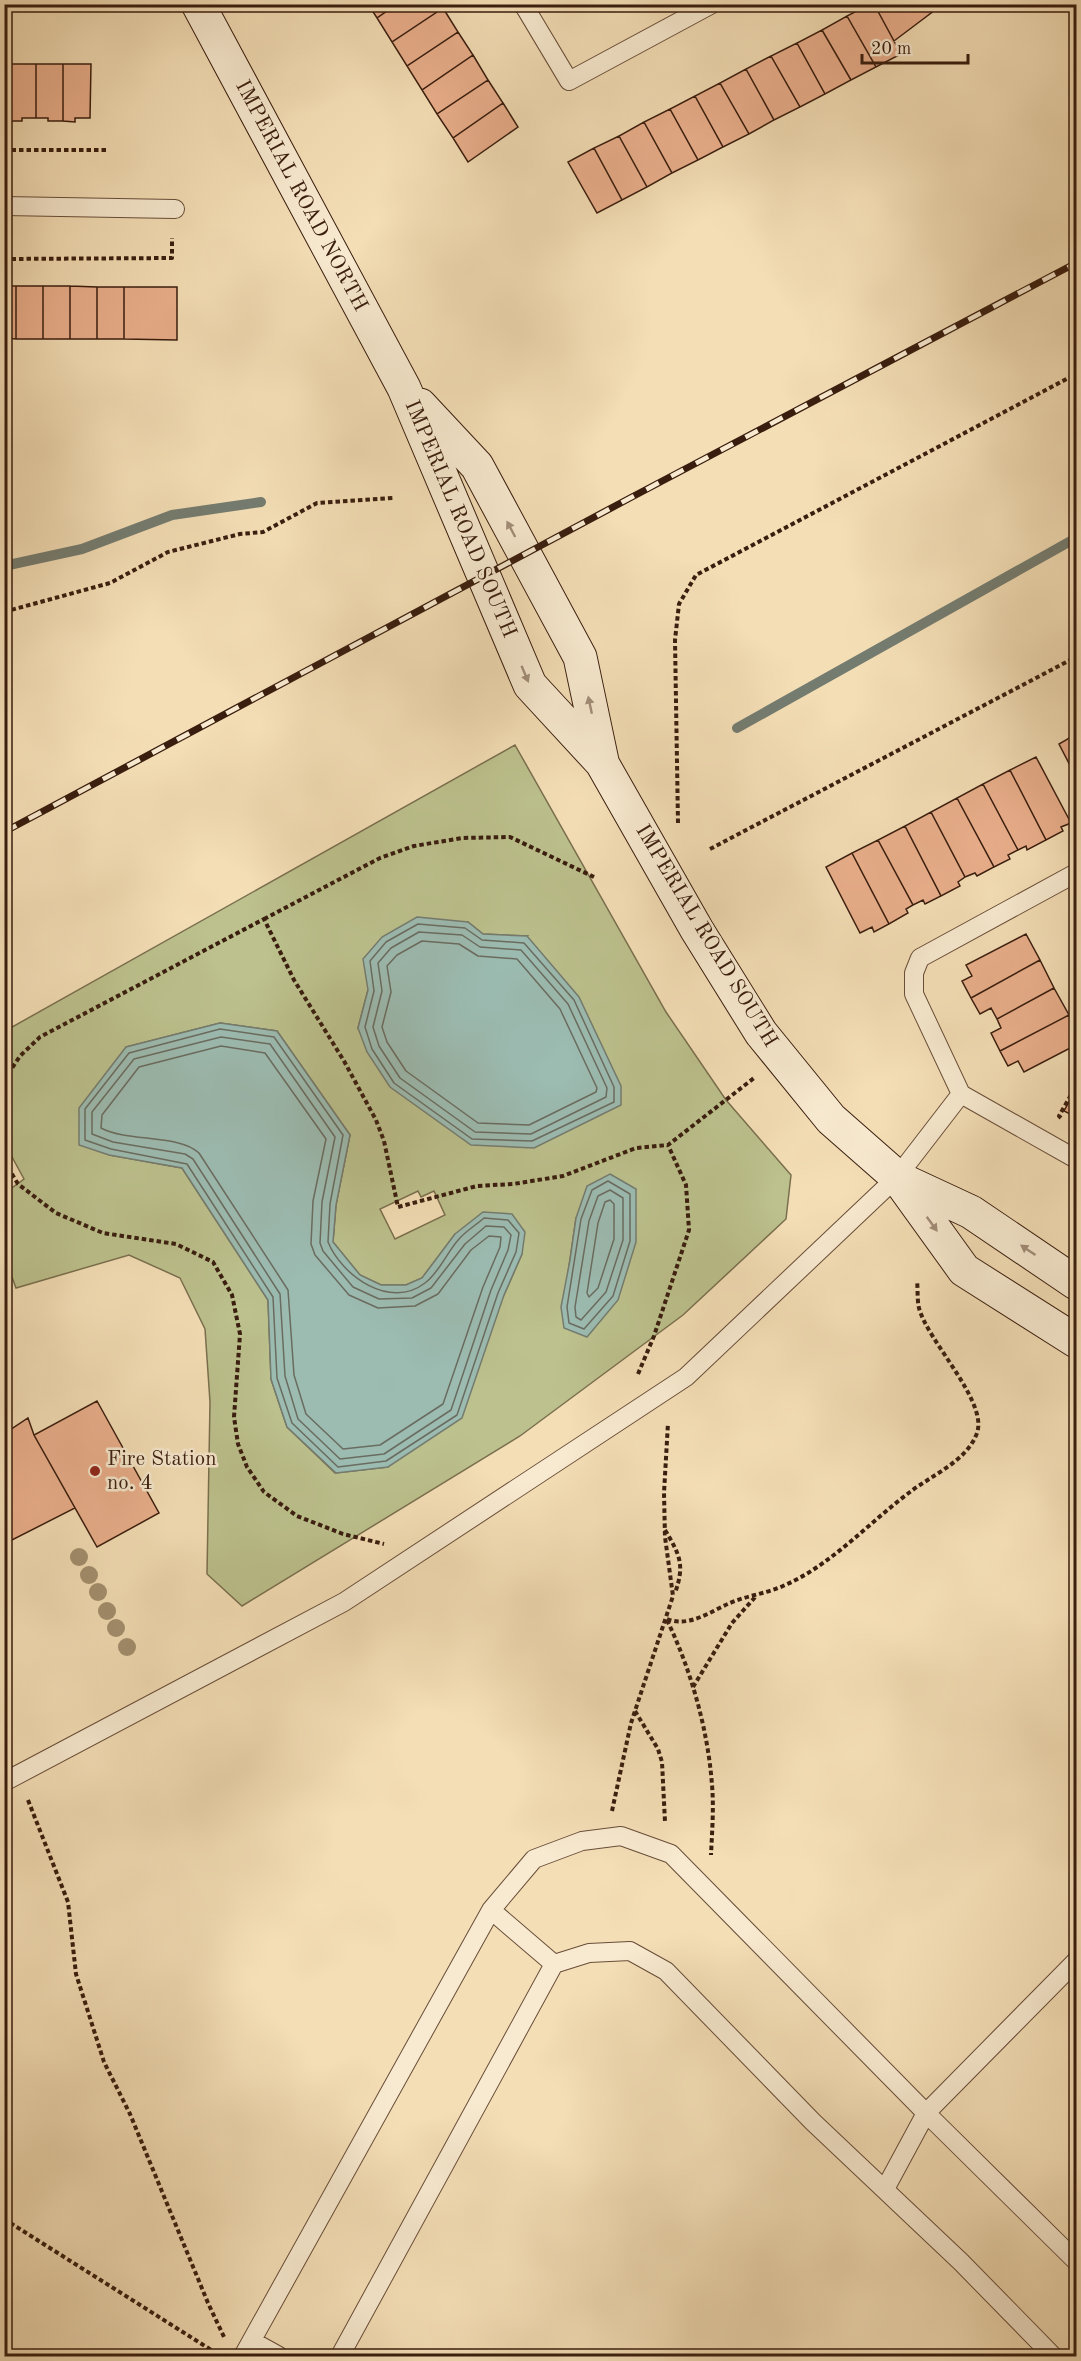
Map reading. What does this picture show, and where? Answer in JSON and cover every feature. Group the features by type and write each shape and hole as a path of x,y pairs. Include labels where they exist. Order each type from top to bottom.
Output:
{"street":[{"name":"IMPERIAL ROAD NORTH","path":"198,4 404,388"},
{"name":"IMPERIAL ROAD SOUTH","path":"404,388 530,686 602,763 697,930 761,1034 831,1119 897,1177 964,1270 1077,1341"},
{"name":"IMPERIAL ROAD SOUTH","path":"404,388 477,466 580,657 602,763"},
{"name":"IMPERIAL ROAD SOUTH","path":"897,1177 971,1212 1077,1283"}],"lane":[{"path":"523,4 569,81 712,4"},
{"path":"4,206 175,209"},
{"path":"1077,873 920,958 914,973 914,994 961,1094 1077,1159"},
{"path":"8,1779 344,1602 687,1377 897,1177 961,1094"},
{"path":"279,2356 248,2348 491,1910 534,1860 582,1841 621,1836 671,1854 926,2113 1077,2261"},
{"path":"491,1910 554,1964"},
{"path":"340,2356 554,1964 589,1953 630,1951 666,1971 813,2122 961,2262 1053,2356"},
{"path":"885,2189 926,2113 1077,1961"}],"path":[{"path":"4,150 108,150"},
{"path":"4,259 172,258 171,238"},
{"path":"678,828 675,640 679,604 696,575 1077,374"},
{"path":"4,610 110,583 168,552 240,534 263,532 317,503 393,498"},
{"path":"710,849 1077,657"},
{"path":"4,1080 20,1056 40,1037 380,858 414,846 462,838 510,837 594,877"},
{"path":"264,919 294,980 344,1061 376,1120 384,1141 398,1207 477,1186 513,1184 563,1176 636,1148 669,1145 780,1058"},
{"path":"1064,1119 1059,1116 1077,1086"},
{"path":"625,1418 635,1381 654,1336 689,1230 686,1185 669,1145"},
{"path":"4,1161 18,1184 56,1213 103,1233 176,1244 213,1262 232,1295 240,1334 234,1417 238,1444 247,1467 264,1492 297,1516 343,1534 381,1543 414,1556"},
{"path":"667,1619 678,1622 703,1617 731,1602 779,1588 814,1569 910,1492 958,1459 968,1448 978,1432 979,1414 969,1393 936,1344 919,1308 917,1281"},
{"path":"670,1388 664,1493 665,1530 673,1596"},
{"path":"606,1838 635,1710 681,1576 681,1562 677,1550 665,1530"},
{"path":"693,1688 732,1623 758,1594"},
{"path":"667,1619 678,1642 704,1732 712,1785 709,1893"},
{"path":"635,1710 663,1762 667,1852"},
{"path":"8,1779 68,1902 76,1974 104,2062 130,2114 207,2303 228,2346"},
{"path":"4,2219 222,2356"}],"green space":[{"path":"515,745 666,1012 726,1100 791,1175 786,1219 683,1315 520,1436 242,1606 207,1574 210,1402 205,1329 180,1278 129,1255 16,1288 5,1258 5,1193 24,1179 5,1144 5,1031","holes":["468,922 483,934 527,936 358,1028 368,990","220,1023 277,1031 350,1135 336,1205 333,1242 360,1275 381,1285 406,1285 422,1278 455,1234 522,1254 504,1295 388,1467 335,1473 287,1427 271,1379 268,1300 182,1168 109,1155 126,1047","636,1189 567,1280 576,1218","418,1191 421,1197 434,1191 445,1215 395,1239 380,1209"]}],"water":[{"path":"417,917 468,922 483,934 527,936 579,997 621,1086 621,1105 534,1148 471,1145 390,1087 367,1052 358,1028 368,990 363,959 382,937"},
{"path":"220,1023 277,1031 350,1135 336,1205 333,1242 360,1275 381,1285 406,1285 422,1278 455,1234 483,1212 512,1214 525,1232 522,1254 504,1295 462,1418 388,1467 336,1473 287,1427 271,1379 268,1300 182,1168 109,1155 79,1145 79,1108 126,1047"},
{"path":"610,1174 636,1189 636,1242 618,1300 587,1337 564,1328 561,1307 576,1218 587,1186"}],"building":[{"path":"368,4 397,4 377,18"},
{"path":"397,4 441,4 443,8 392,42 377,18"},
{"path":"874,4 901,54 876,67 847,16"},
{"path":"874,4 943,4 894,41"},
{"path":"443,8 458,32 407,66 392,42"},
{"path":"847,16 876,67 851,80 822,30"},
{"path":"822,30 851,80 825,94 797,43"},
{"path":"458,32 473,55 422,90 407,66"},
{"path":"797,43 825,94 800,107 771,56"},
{"path":"473,55 488,80 437,114 422,90"},
{"path":"771,56 800,107 774,120 746,69"},
{"path":"4,64 8,64 8,121 4,121"},
{"path":"8,64 36,64 36,118 8,121"},
{"path":"36,64 63,64 63,121 36,118"},
{"path":"63,64 91,64 90,118 75,118 75,122 63,121"},
{"path":"746,69 774,120 749,134 720,83"},
{"path":"488,80 503,103 453,138 437,114"},
{"path":"720,83 749,134 723,147 695,96"},
{"path":"695,96 723,147 698,160 670,109"},
{"path":"503,103 518,127 468,162 453,138"},
{"path":"670,109 698,160 672,173 644,122"},
{"path":"644,122 672,173 647,187 619,136"},
{"path":"619,136 647,187 622,200 594,148"},
{"path":"594,148 622,200 597,213 568,162"},
{"path":"4,286 16,286 16,339 4,338"},
{"path":"16,286 43,286 43,339 16,339"},
{"path":"43,286 70,286 70,339 43,339"},
{"path":"70,286 97,287 97,339 70,339"},
{"path":"97,287 124,287 124,339 97,339"},
{"path":"124,287 177,287 177,340 124,339"},
{"path":"1076,734 1076,777 1059,744"},
{"path":"1036,757 1071,823 1061,827 1063,831 1046,840 1010,770"},
{"path":"1010,770 1046,840 1027,850 1026,846 1018,850 983,784"},
{"path":"983,784 1018,850 1008,855 1010,859 994,867 957,798"},
{"path":"957,798 994,867 977,876 975,873 965,877 931,812"},
{"path":"931,812 965,877 958,882 960,886 941,896 905,826"},
{"path":"905,826 941,896 925,904 923,900 913,905 878,840"},
{"path":"878,840 913,905 906,909 908,913 889,924 852,853"},
{"path":"852,853 889,924 874,932 872,927 860,933 826,867"},
{"path":"1026,934 1040,960 971,998 962,981 972,976 966,965"},
{"path":"1040,960 1054,988 997,1019 991,1008 980,1014 971,998"},
{"path":"1054,988 1069,1015 1000,1051 991,1033 1001,1028 997,1019"},
{"path":"1069,1015 1076,1030 1076,1045 1024,1072 1018,1061 1008,1066 1000,1051"},
{"path":"1076,1089 1076,1117 1064,1111"},
{"name":"Fire Station no. 4","path":"97,1401 159,1513 97,1547 34,1435"},
{"path":"28,1418 34,1435 75,1508 4,1544 4,1434"}],"waterway":[{"path":"4,566 82,549 172,515 261,502"},
{"path":"737,728 1076,538"}],"railway":[{"path":"4,832 1076,263"}],"place":[{"name":"Fire Station no. 4","path":"95,1471"}]}
